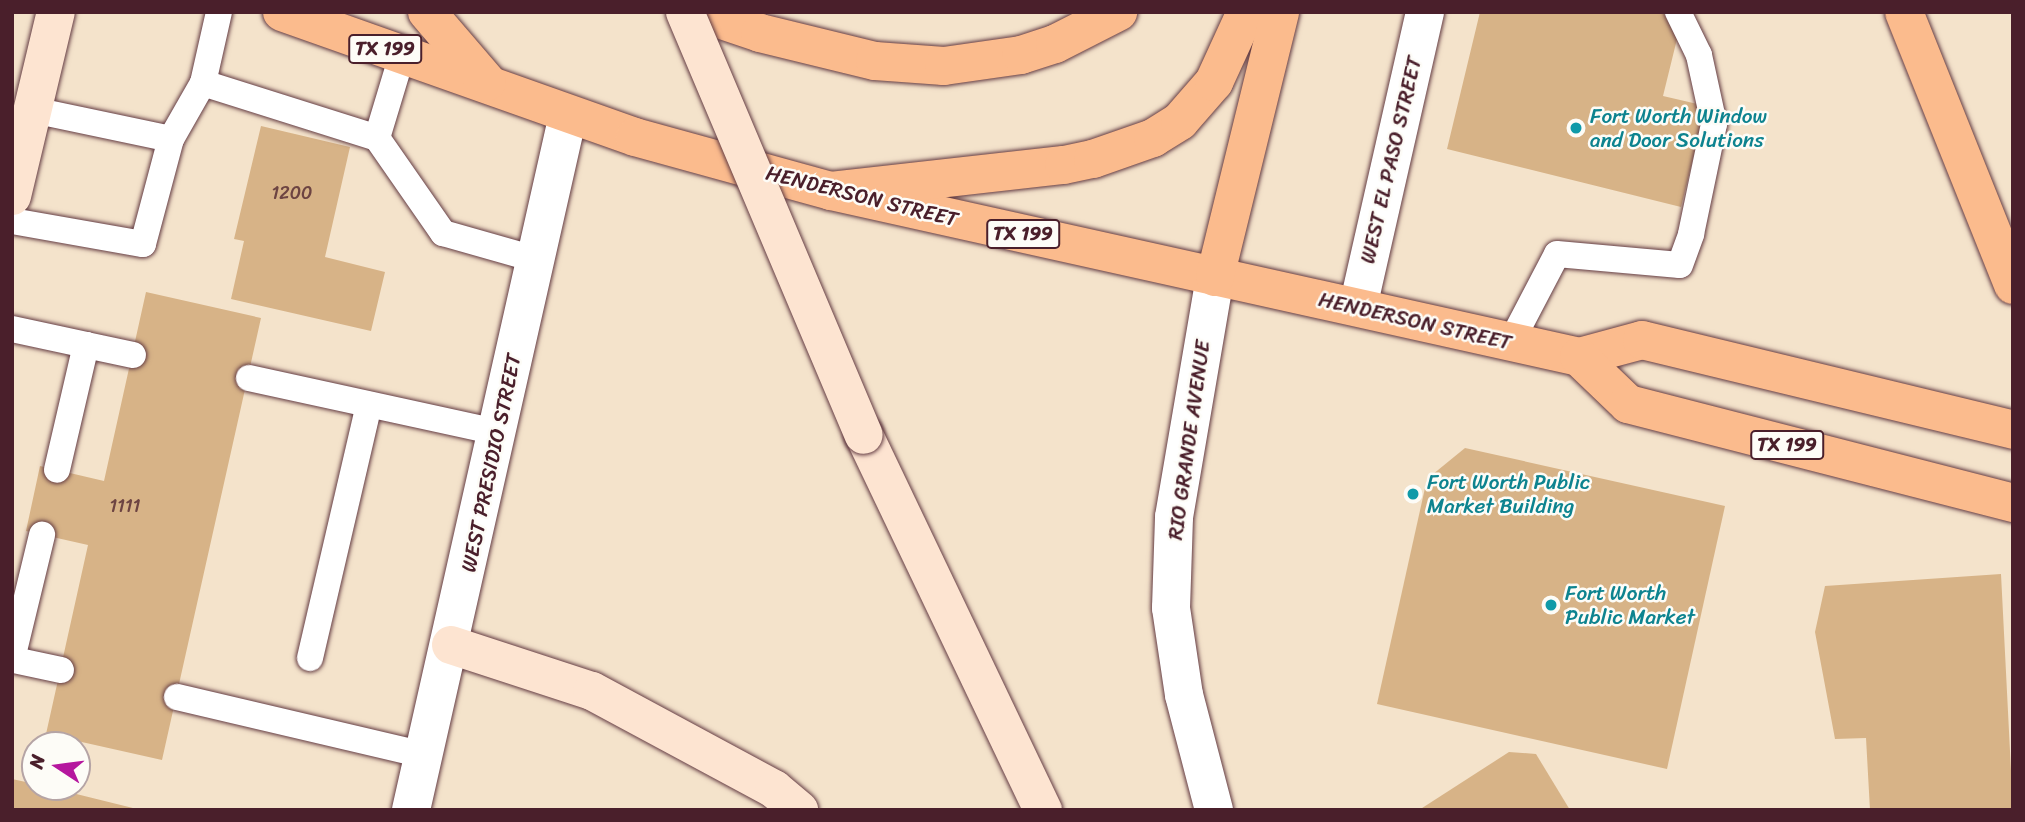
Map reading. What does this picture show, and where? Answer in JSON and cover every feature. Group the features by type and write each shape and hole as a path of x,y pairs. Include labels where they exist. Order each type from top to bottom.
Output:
{"main road":[{"path":"12,196 57,12"},
{"name":"HENDERSON STREET","path":"282,12 489,84 568,115 831,191 1579,357 1642,340 2013,430"},
{"path":"427,12 489,84"},
{"path":"685,12 864,435 1043,810"},
{"path":"698,12 760,33 875,61 944,66 1021,55 1055,44 1118,12"},
{"path":"831,191 1064,164 1093,159 1153,138 1180,121 1214,82 1247,12"},
{"path":"1214,277 1280,12"},
{"path":"1904,12 2013,285"},
{"name":"TX 199","path":"1579,357 1628,404 2013,503"},
{"path":"451,645 592,691 774,789 799,810"}],"street":[{"name":"WEST EL PASO STREET","path":"1358,307 1425,12"},
{"name":"WEST PRESIDIO STREET","path":"411,810 451,645 568,115"},
{"name":"RIO GRANDE AVENUE","path":"1214,277 1179,483 1171,608 1184,695 1214,810"}],"lane":[{"path":"12,221 143,244 172,139 203,83 219,12"},
{"path":"1511,342 1557,254 1680,265 1691,234 1714,124 1699,55 1678,12"},
{"path":"377,138 402,55"},
{"path":"203,83 377,138 443,233 535,259"},
{"path":"33,110 172,139"},
{"path":"12,329 133,355"},
{"path":"57,470 86,345"},
{"path":"249,378 497,432"},
{"path":"310,658 369,405"},
{"path":"42,535 13,660 61,670"},
{"path":"177,697 424,755"}],"building":[{"name":"Fort Worth Window and Door Solutions","path":"1480,12 1663,12 1677,39 1663,96 1706,106 1681,207 1447,149"},
{"path":"261,126 350,147 325,257 385,272 371,331 231,299 244,241 234,239"},
{"path":"146,292 261,318 162,760 91,744 91,731 47,731 88,545 26,531 40,466 104,481"},
{"name":"Fort Worth Public Market","path":"1465,448 1725,506 1667,769 1377,704 1427,479"},
{"path":"2001,574 2013,810 1870,810 1866,738 1835,739 1815,632 1825,586"},
{"path":"1509,752 1536,754 1570,810 1419,810"},
{"path":"12,779 21,781 21,801 91,801 91,798 141,810 12,810"}],"place":[{"name":"Fort Worth Window and Door Solutions","path":"1576,128"},
{"name":"Fort Worth Public Market Building","path":"1413,494"},
{"name":"Fort Worth Public Market","path":"1551,605"}]}
